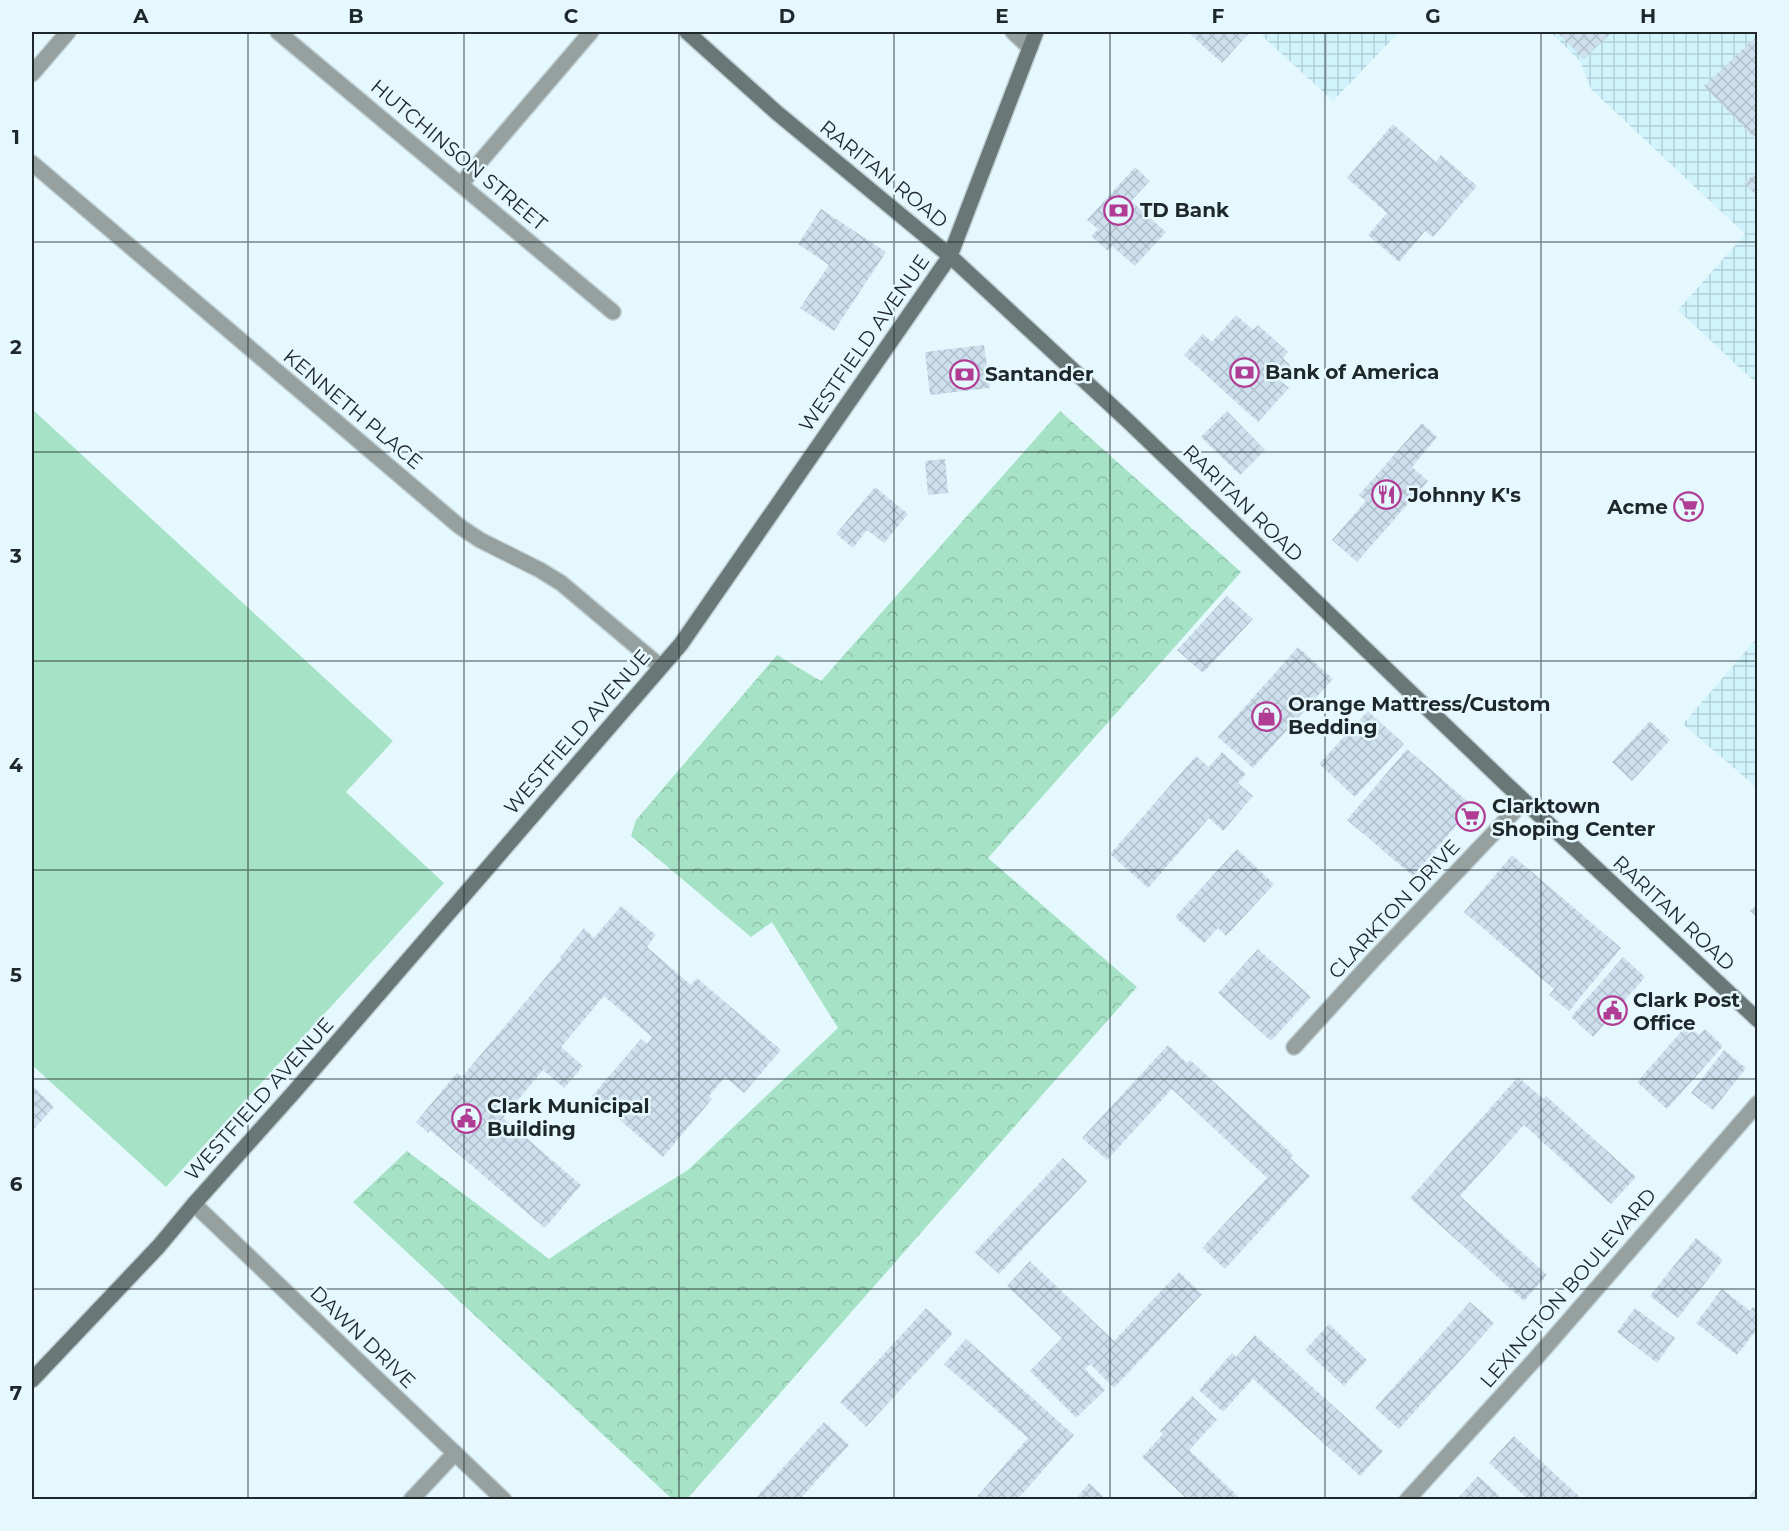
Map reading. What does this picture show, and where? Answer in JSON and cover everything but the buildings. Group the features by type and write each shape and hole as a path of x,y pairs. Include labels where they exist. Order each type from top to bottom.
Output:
{"street":[{"path":"32,74 68,32"},
{"name":"HUTCHINSON STREET","path":"278,32 613,312"},
{"path":"461,184 591,32"},
{"name":"RARITAN ROAD","path":"687,32 776,112 950,256 1129,422 1524,801 1758,1020"},
{"path":"1013,32 1030,48"},
{"name":"WESTFIELD AVENUE","path":"32,1380 159,1246 681,644 950,256 1036,32"},
{"name":"KENNETH PLACE","path":"32,163 459,526 480,540 561,583 662,667"},
{"name":"CLARKTON DRIVE","path":"1294,1047 1524,801"},
{"name":"LEXINGTON BOULEVARD","path":"1407,1500 1537,1357 1758,1103"},
{"name":"DAWN DRIVE","path":"194,1204 504,1500"},
{"path":"411,1500 455,1453"}],"shaded area":[{"path":"1258,32 1399,32 1333,101"},
{"path":"1550,32 1757,32 1757,384 1678,310 1745,234 1591,89 1580,61"},
{"path":"1757,638 1757,788 1683,724"}],"green space":[{"path":"32,409 393,741 346,792 444,883 166,1187 32,1065"},
{"path":"1060,411 1241,572 988,858 1137,987 687,1499 672,1499 353,1202 407,1151 549,1259 688,1170 838,1028 772,922 751,937 631,836 636,820 777,655 821,681"}],"place":[{"name":"TD Bank","path":"1119,210"},
{"name":"Bank of America","path":"1244,372"},
{"name":"Santander","path":"964,374"},
{"name":"Johnny K's","path":"1387,495"},
{"name":"Acme","path":"1689,507"},
{"name":"Orange Mattress/Custom Bedding","path":"1267,716"},
{"name":"Clarktown Shoping Center","path":"1471,817"},
{"name":"Clark Post Office","path":"1612,1011"},
{"name":"Clark Municipal Building","path":"466,1118"}]}
